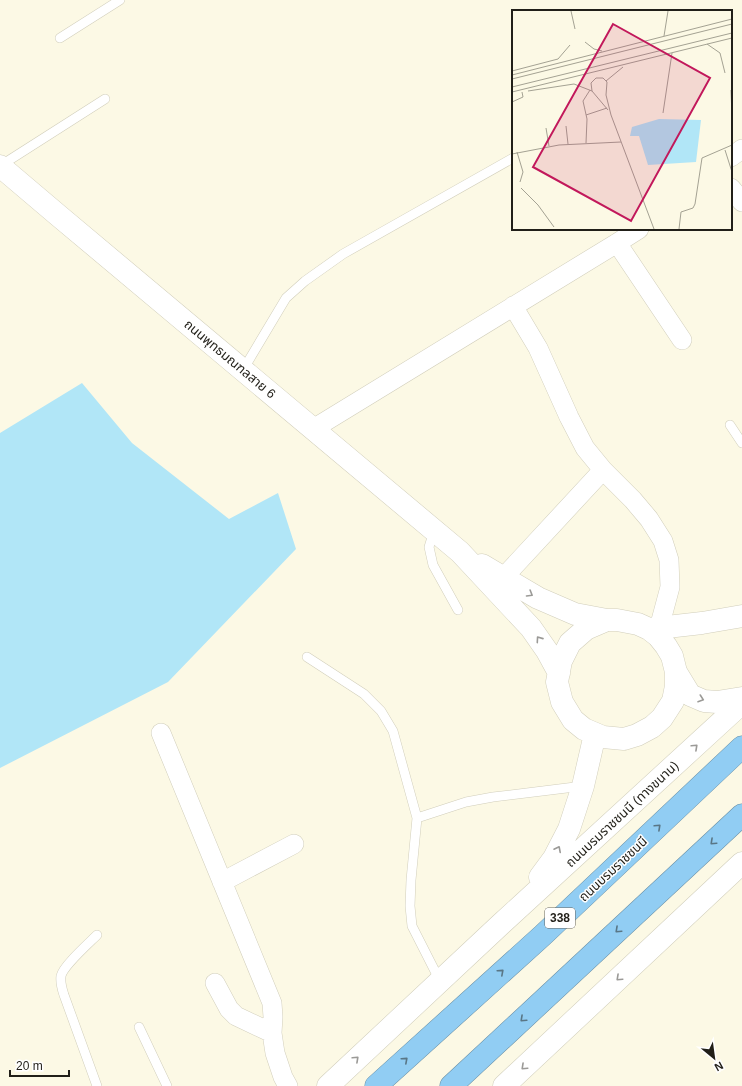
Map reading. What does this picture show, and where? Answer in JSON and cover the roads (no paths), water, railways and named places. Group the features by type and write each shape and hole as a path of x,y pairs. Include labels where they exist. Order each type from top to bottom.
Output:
{"highway":[{"name":"ถนนบรมราชชนนี","path":"376,1086 543,935 742,747"},
{"path":"451,1086 742,815"}],"main road":[{"name":"ถนนพุทธมณฑลสาย 6","path":"0,166 460,552"},
{"path":"460,552 538,598 575,614 607,620 617,620 654,628 702,623 742,616"},
{"path":"460,552 531,628 547,651 559,673"},
{"path":"607,620 586,629 570,643 560,661 557,682 562,702 573,720 584,730 603,738 624,739 637,735 652,727 662,718 672,701 676,686 676,672 672,656 654,628"},
{"path":"676,672 690,695 704,701 718,702 742,698"},
{"name":"ถนนบรมราชชนนี (ทางขนาน)","path":"328,1086 501,924 742,703"},
{"name":"ถนนบรมราชชนนี (ทางขนาน)","path":"501,924 536,884 554,858 569,829 595,734"},
{"path":"504,1086 742,862"},
{"path":"667,932 719,895 737,885 742,884"}],"street":[{"path":"732,157 742,148"},
{"path":"732,189 742,202"},
{"path":"313,429 617,244 637,230"},
{"path":"617,244 682,340"},
{"path":"513,306 538,348 569,417 585,448 602,470 633,500 649,519 664,541 669,560 670,587 654,628"},
{"path":"503,578 602,470"},
{"path":"161,733 272,1003 272,1033 275,1053 282,1077 288,1086"},
{"path":"222,882 294,844"},
{"path":"215,983 229,1009 236,1016 272,1033"}],"lane":[{"path":"60,38 120,0"},
{"path":"0,166 104,99"},
{"path":"243,370 286,298 305,281 343,254 512,159"},
{"path":"730,424 742,443"},
{"path":"435,530 429,547 433,565 458,610"},
{"path":"307,657 364,694 381,711 393,731 416,818 410,906 412,926 440,981"},
{"path":"416,818 466,802 493,797 582,786"},
{"path":"97,935 68,964 61,974 61,983 64,995 98,1086"},
{"path":"139,1027 167,1086"}],"water":[{"path":"82,383 132,443 229,519 278,493 296,549 168,682 0,768 0,433"}]}
